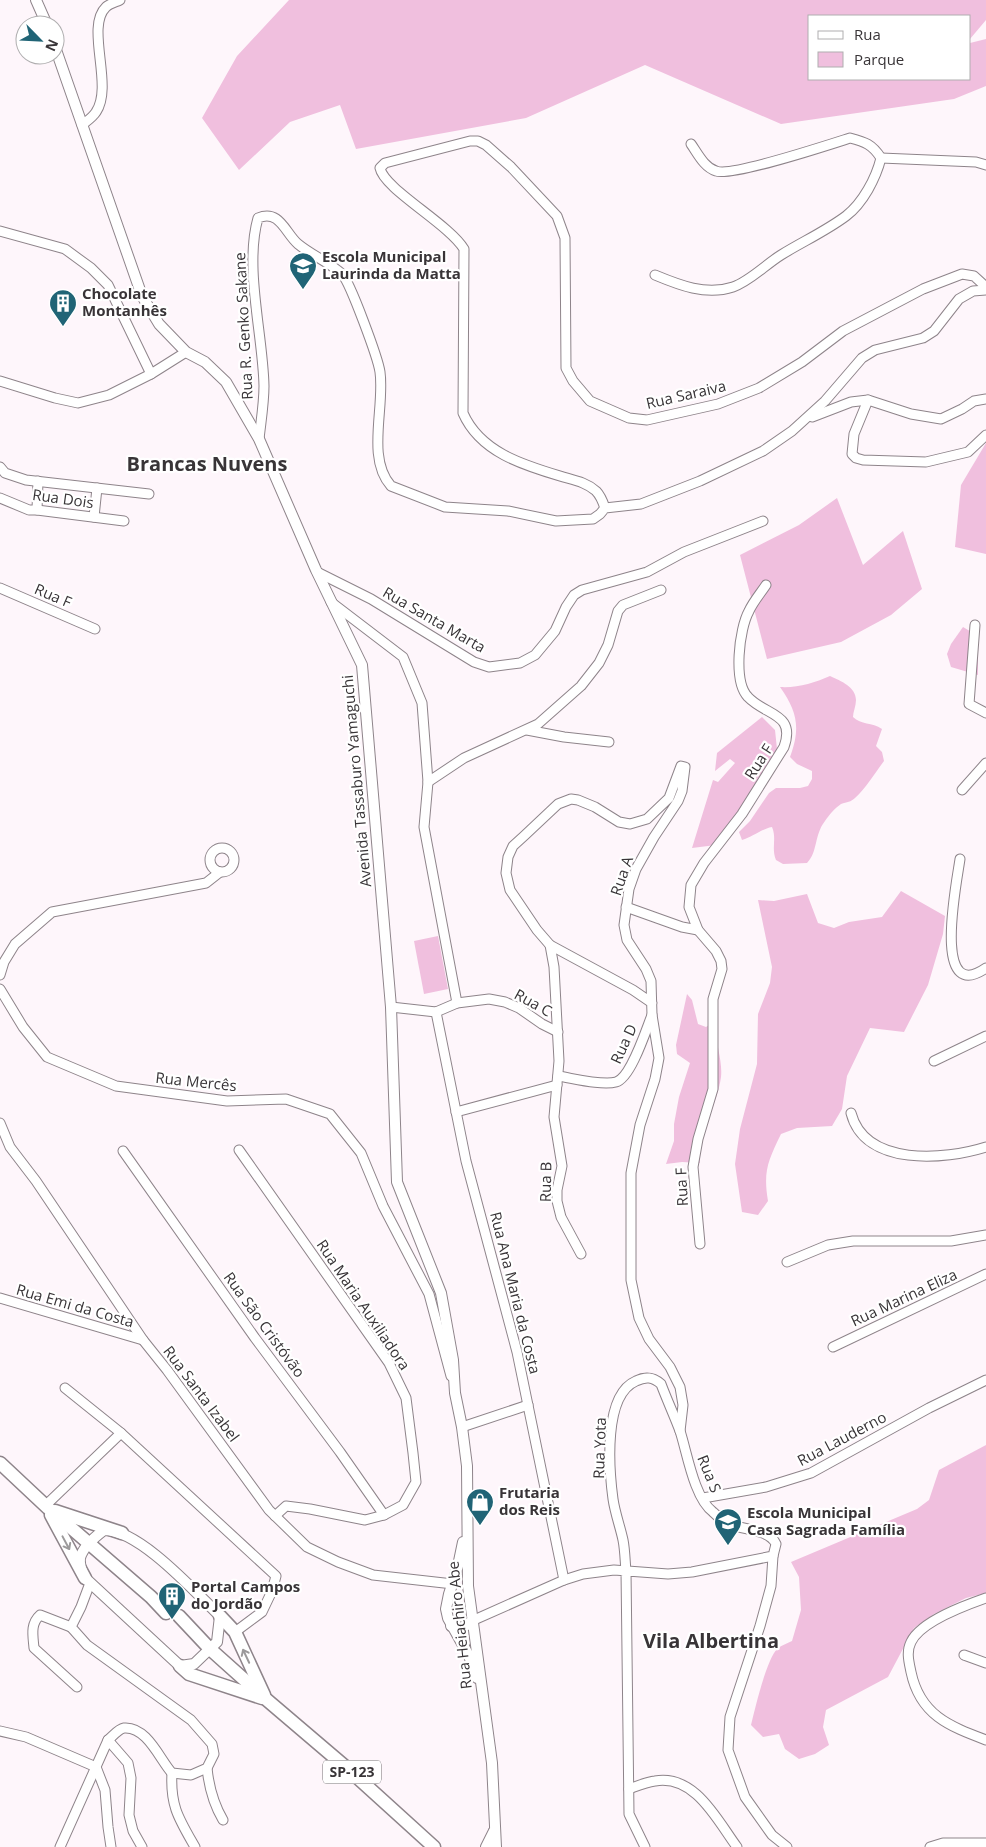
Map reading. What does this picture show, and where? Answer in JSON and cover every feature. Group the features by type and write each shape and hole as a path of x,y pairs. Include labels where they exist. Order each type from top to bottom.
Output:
{"main road":[{"name":"SP-123","path":"0,1463 46,1507 173,1615 266,1700 348,1769 434,1847"},
{"path":"46,1507 122,1533"},
{"path":"46,1507 87,1580"},
{"path":"220,1616 236,1632 266,1700"},
{"path":"180,1666 189,1674 266,1700"}],"street":[{"path":"36,0 42,15"},
{"path":"82,125 96,112 102,91 98,25 106,6 120,0"},
{"name":"Avenida Tassaburo Yamaguchi","path":"61,65 142,296 159,324 186,352 205,362 226,382 260,439 317,572 362,665 391,1007 397,1182 441,1293 453,1360 455,1393 467,1466 467,1524"},
{"path":"655,275 680,285 706,290 733,287 847,216 862,198 878,170 881,158 875,148 850,138 743,169 718,172 707,167 691,144"},
{"name":"Rua Saraiva","path":"605,508 596,491 583,482 506,458 488,445 467,422 463,413 464,249 451,233 391,185 381,174 380,168 385,163 470,141 478,141 486,145 511,167 557,216 562,226 565,238 566,368 573,381 590,401 629,418 647,420 718,404 759,388 802,362 843,332 923,289 962,274 974,276 986,288"},
{"path":"881,158 976,162 986,165"},
{"name":"Rua R. Genko Sakane","path":"260,439 264,386 254,275 254,231 258,218 270,216 282,223 296,243 343,275 350,288 376,354 381,373 378,442 380,469 385,480 391,486 445,507 508,511 556,521 593,519 605,508"},
{"path":"0,232 65,249 91,268 108,285 151,374"},
{"path":"605,508 641,504 700,481 763,451 792,431 825,401 862,358 875,350 923,338 934,332 959,300 973,291 986,288"},
{"path":"0,381 55,398 78,402 108,395 151,374 186,352"},
{"path":"806,418 851,402 868,400 912,414 941,419 974,401 986,399"},
{"path":"868,400 854,434 852,454 856,458 926,462 968,452 986,435"},
{"path":"2,472 38,482 149,494"},
{"path":"37,510 38,482"},
{"path":"94,517 97,488"},
{"name":"Rua Dois","path":"0,498 28,510 124,521"},
{"name":"Rua Santa Marta","path":"317,572 372,599 474,662 489,667 520,663 535,656 555,631 574,595 582,590 648,572 684,552 763,521"},
{"name":"Rua F","path":"700,1244 693,1167 698,1139 713,1089 713,1000 722,969 721,961 716,951 698,930 689,907 691,885 704,863 742,814 784,747 788,736 786,725 747,697 742,684 739,666 744,624 748,612 766,585"},
{"name":"Rua F","path":"0,588 95,629"},
{"path":"428,782 464,758 538,724 581,686 599,663 608,645 618,611 623,606 661,590"},
{"path":"331,601 403,658 422,703 428,782 424,827 458,1003"},
{"path":"975,625 969,704 986,713"},
{"path":"527,730 609,742"},
{"path":"962,790 986,763"},
{"name":"Rua A","path":"550,945 537,930 510,890 506,873 508,857 514,846 558,804 571,799 594,807 619,822 630,824 646,819 669,798 681,766 685,767 686,772 682,791 636,869 626,907 624,924 627,940 646,969 651,981 652,1015"},
{"path":"960,858 952,914 951,940 953,962 959,972 967,977 975,976 986,968"},
{"path":"0,974 14,944 52,912 206,883 220,872"},
{"path":"626,907 682,927 698,930"},
{"path":"550,945 633,990 652,1003"},
{"name":"Rua B","path":"550,945 554,967 558,1032 554,1117 562,1166 557,1190 557,1201 562,1217 581,1254"},
{"name":"Rua Mercês","path":"0,989 23,1027 47,1057 116,1086 226,1101 286,1099 330,1114 361,1153 383,1206 429,1294 455,1393"},
{"name":"Rua C","path":"436,1012 458,1003 489,999 505,1002 519,1008 542,1024 558,1032"},
{"path":"391,1007 436,1012"},
{"name":"Rua Ana Maria da Costa","path":"436,1012 466,1161 518,1352 564,1580"},
{"path":"652,1015 659,1058 655,1079 640,1125 631,1173 631,1280 639,1318 649,1339 670,1367 680,1387 683,1405 680,1431"},
{"name":"Rua D","path":"456,1112 557,1080 616,1082 624,1077 652,1015"},
{"path":"934,1060 986,1036"},
{"path":"851,1113 860,1133 872,1144 900,1154 931,1156 955,1154 986,1147"},
{"name":"Rua Santa Izabel","path":"0,1124 10,1147 36,1181 143,1340 269,1510 307,1547 338,1562 374,1575 453,1584"},
{"name":"Rua Maria Auxiliadora","path":"239,1150 388,1363 406,1398 416,1482 403,1505 384,1515 365,1520 286,1506 275,1516"},
{"name":"Rua São Cristóvão","path":"123,1151 255,1338 340,1452 384,1515"},
{"path":"787,1262 828,1246 854,1241 951,1241 986,1234"},
{"name":"Rua Marina Eliza","path":"833,1346 986,1274"},
{"name":"Rua Emi da Costa","path":"0,1298 143,1340"},
{"name":"Rua Yota","path":"646,1847 629,1814 626,1571 623,1542 613,1499 610,1458 614,1412 620,1397 628,1385 648,1378 655,1379 661,1384 680,1431"},
{"name":"Rua Lauderno","path":"702,1498 766,1487 811,1474 929,1408 986,1380"},
{"path":"65,1388 121,1433 276,1576 272,1591 262,1612 236,1632"},
{"path":"462,1427 528,1404"},
{"name":"Rua S","path":"680,1431 688,1465 702,1498 711,1511 730,1524 768,1535 774,1539 776,1544 773,1556"},
{"path":"46,1507 121,1433"},
{"name":"Rua Heiachiro Abe","path":"467,1524 446,1609 451,1626 469,1656 483,1697"},
{"name":"Rua Heiachiro Abe","path":"467,1524 469,1592 492,1763 496,1847"},
{"path":"104,1530 122,1533 150,1551 220,1616 217,1642 194,1664 180,1666 87,1580 81,1567 80,1558 84,1549 104,1530"},
{"path":"451,1626 462,1628 474,1620 564,1580 584,1574 614,1570 668,1574 692,1572 773,1556 771,1586 760,1626 730,1716 728,1750 745,1797 772,1835 787,1847"},
{"path":"71,1627 81,1607 87,1580"},
{"path":"453,1584 463,1586 469,1592"},
{"path":"986,1598 957,1608 921,1629 911,1641 908,1655 912,1677 921,1700 934,1715 955,1728 986,1740"},
{"path":"76,1687 34,1648 32,1630 35,1620 40,1616 71,1627 87,1645 191,1720 212,1744 214,1754 207,1768 209,1788 214,1804 223,1820"},
{"path":"964,1655 986,1663"},
{"path":"63,1845 108,1740 124,1728 138,1732 151,1741 166,1767 172,1773 191,1775 207,1768"},
{"path":"0,1731 26,1737 96,1767 105,1790 111,1847"},
{"path":"108,1740 128,1763 131,1778 129,1815 133,1831 142,1847"},
{"path":"172,1773 172,1800 177,1816 195,1847"},
{"path":"629,1789 656,1780 679,1782 701,1797 737,1847"},
{"name":"Rua Heiachiro Abe","path":"486,1847 494,1830"},
{"path":"930,1847 943,1843 986,1843"}],"green space":[{"path":"289,0 986,0 986,20 971,38 971,15 808,15 808,80 971,80 971,43 986,39 986,86 954,99 781,124 645,65 526,118 356,149 340,105 290,122 239,170 202,118 237,56"},
{"path":"986,443 986,554 955,547 961,485"},
{"path":"837,498 863,565 903,531 922,589 891,615 841,642 767,659 740,555 799,525"},
{"path":"963,627 978,636 978,675 951,667 947,654 951,644"},
{"path":"830,676 847,685 853,691 856,700 853,717 856,720 882,729 876,746 882,752 884,761 859,794 852,800 841,804 828,816 819,832 813,854 807,863 783,864 776,860 772,827 742,840 739,832 750,821 769,793 776,788 808,786 812,779 812,771 797,764 790,757 795,737 796,720 794,712 780,687 793,687"},
{"path":"762,717 775,730 777,749 724,844 692,848 713,780 718,782 735,763 730,759 715,771 717,753"},
{"path":"901,891 945,916 943,934 928,985 904,1032 870,1028 847,1076 842,1109 832,1126 797,1128 781,1134 766,1174 768,1201 758,1215 742,1212 735,1164 740,1129 757,1064 758,1014 770,983 772,967 758,900 774,901 807,894 818,923 834,928 849,922 882,917"},
{"path":"438,936 448,989 424,994 414,941"},
{"path":"687,994 692,1000 698,1024 706,1027 717,1020 716,1034 721,1063 721,1077 702,1141 700,1163 682,1162 666,1164 674,1141 674,1124 679,1097 690,1063 677,1054 676,1045"},
{"path":"986,1445 986,1593 966,1598 934,1614 914,1628 888,1677 826,1710 823,1727 829,1745 815,1754 799,1759 785,1749 779,1734 763,1737 751,1725 762,1684 774,1653 778,1648 792,1641 801,1610 799,1577 791,1562 917,1509 929,1500 939,1470"}],"tunnel":[{"path":"171,1609 179,1616"}],"place":[{"name":"Escola Municipal Laurinda da Matta","path":"303,290"},
{"name":"Chocolate Montanhês","path":"63,327"},
{"name":"Frutaria dos Reis","path":"480,1526"},
{"name":"Escola Municipal Casa Sagrada Família","path":"728,1546"},
{"name":"Portal Campos do Jordão","path":"172,1620"}],"district":[{"name":"Brancas Nuvens","path":"207,464"},
{"name":"Vila Albertina","path":"711,1641"}]}
